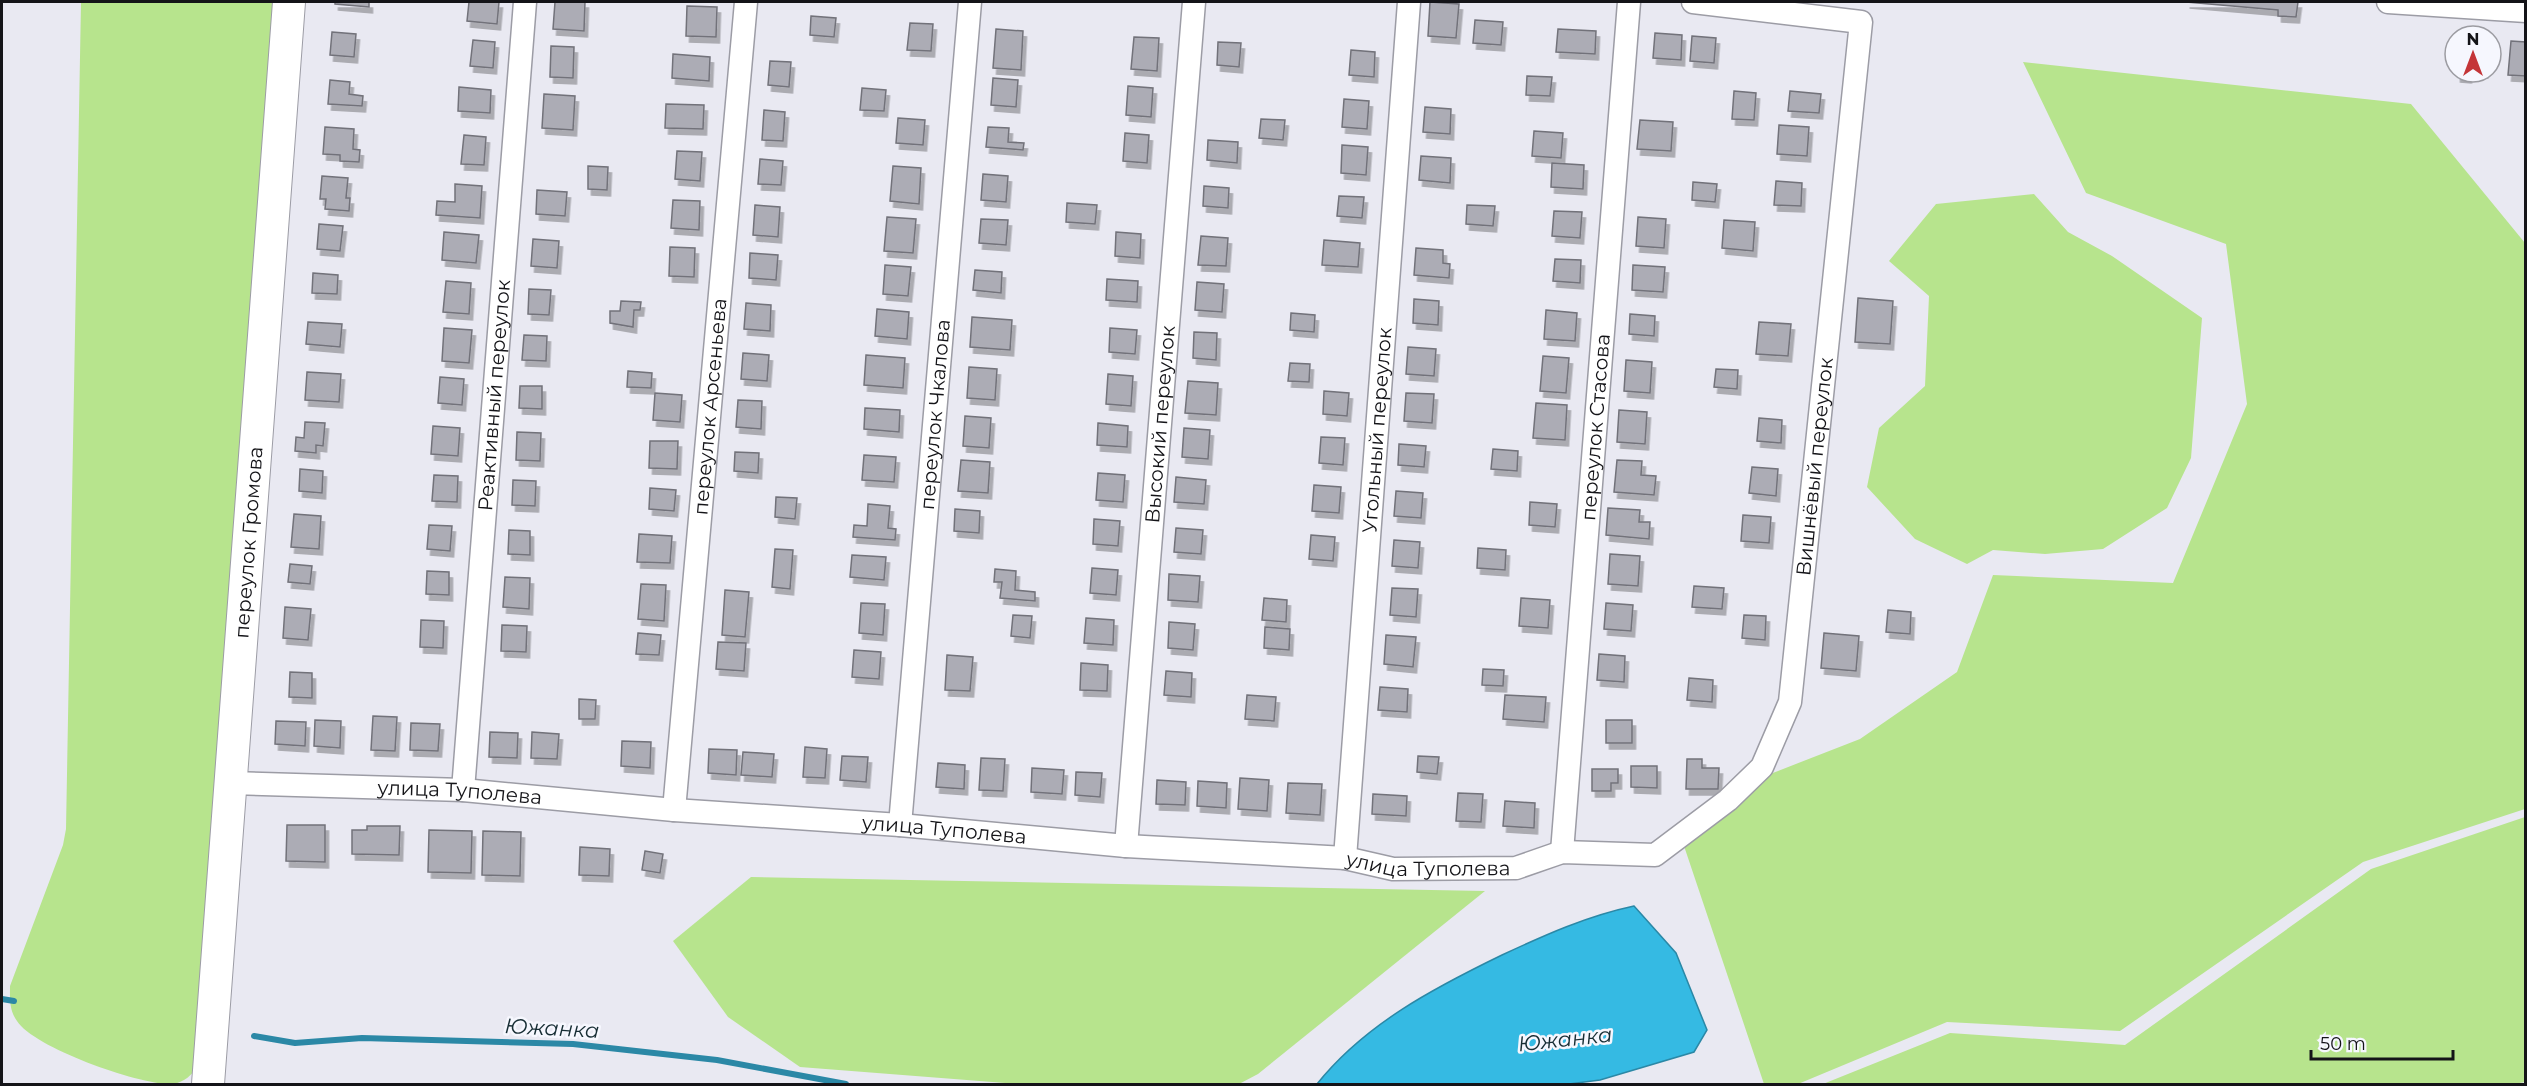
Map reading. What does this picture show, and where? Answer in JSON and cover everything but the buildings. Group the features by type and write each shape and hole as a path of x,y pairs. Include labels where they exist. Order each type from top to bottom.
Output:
{"street":[{"name":"переулок Громова","path":"208,1084 289,2"},
{"name":"Реактивный переулок","path":"463,790 525,2"},
{"name":"переулок Арсеньева","path":"674,810 746,2"},
{"name":"переулок Чкалова","path":"900,825 970,2"},
{"name":"Высокий переулок","path":"1126,846 1194,2"},
{"name":"Угольный переулок","path":"1345,858 1409,2"},
{"name":"переулок Стасова","path":"1562,852 1629,2"},
{"name":"Вишнёвый переулок","path":"1655,855 1728,800 1762,767 1790,702 1861,22 1693,2"},
{"path":"2388,2 2526,11"},
{"name":"улица Туполева","path":"230,783 463,790 674,810 900,825 1126,846 1345,858 1393,869 1516,868 1562,852 1655,855"}],"green space":[{"path":"81,2 274,2 199,1066 184,1080 173,1084 138,1079 114,1072 44,1043 27,1032 17,1021 10,999 10,986 63,845 66,829"},
{"path":"2023,62 2411,104 2525,243 2525,809 2363,862 2120,1031 1947,1022 1798,1084 1764,1084 1683,843 1765,776 1860,739 1957,672 1993,575 2173,583 2247,404 2226,244 2086,193"},
{"path":"2034,194 2068,232 2112,256 2202,318 2191,458 2167,508 2103,549 2045,554 1993,550 1967,564 1915,539 1867,487 1879,428 1925,386 1929,296 1889,261 1936,204"},
{"path":"2525,817 2525,1082 2514,1084 1823,1084 1950,1033 2125,1045 2371,869"},
{"path":"751,877 1485,891 1258,1074 1239,1084 1018,1084 800,1067 728,1017 673,941"}],"water":[{"path":"1634,906 1676,953 1707,1030 1694,1052 1600,1080 1569,1084 1317,1084 1357,1043 1426,994 1550,933 1600,915"}],"waterway":[{"name":"Южанка","path":"2,999 14,1001"},
{"name":"Южанка","path":"254,1036 295,1043 362,1038 573,1044 717,1060 846,1084"}]}
